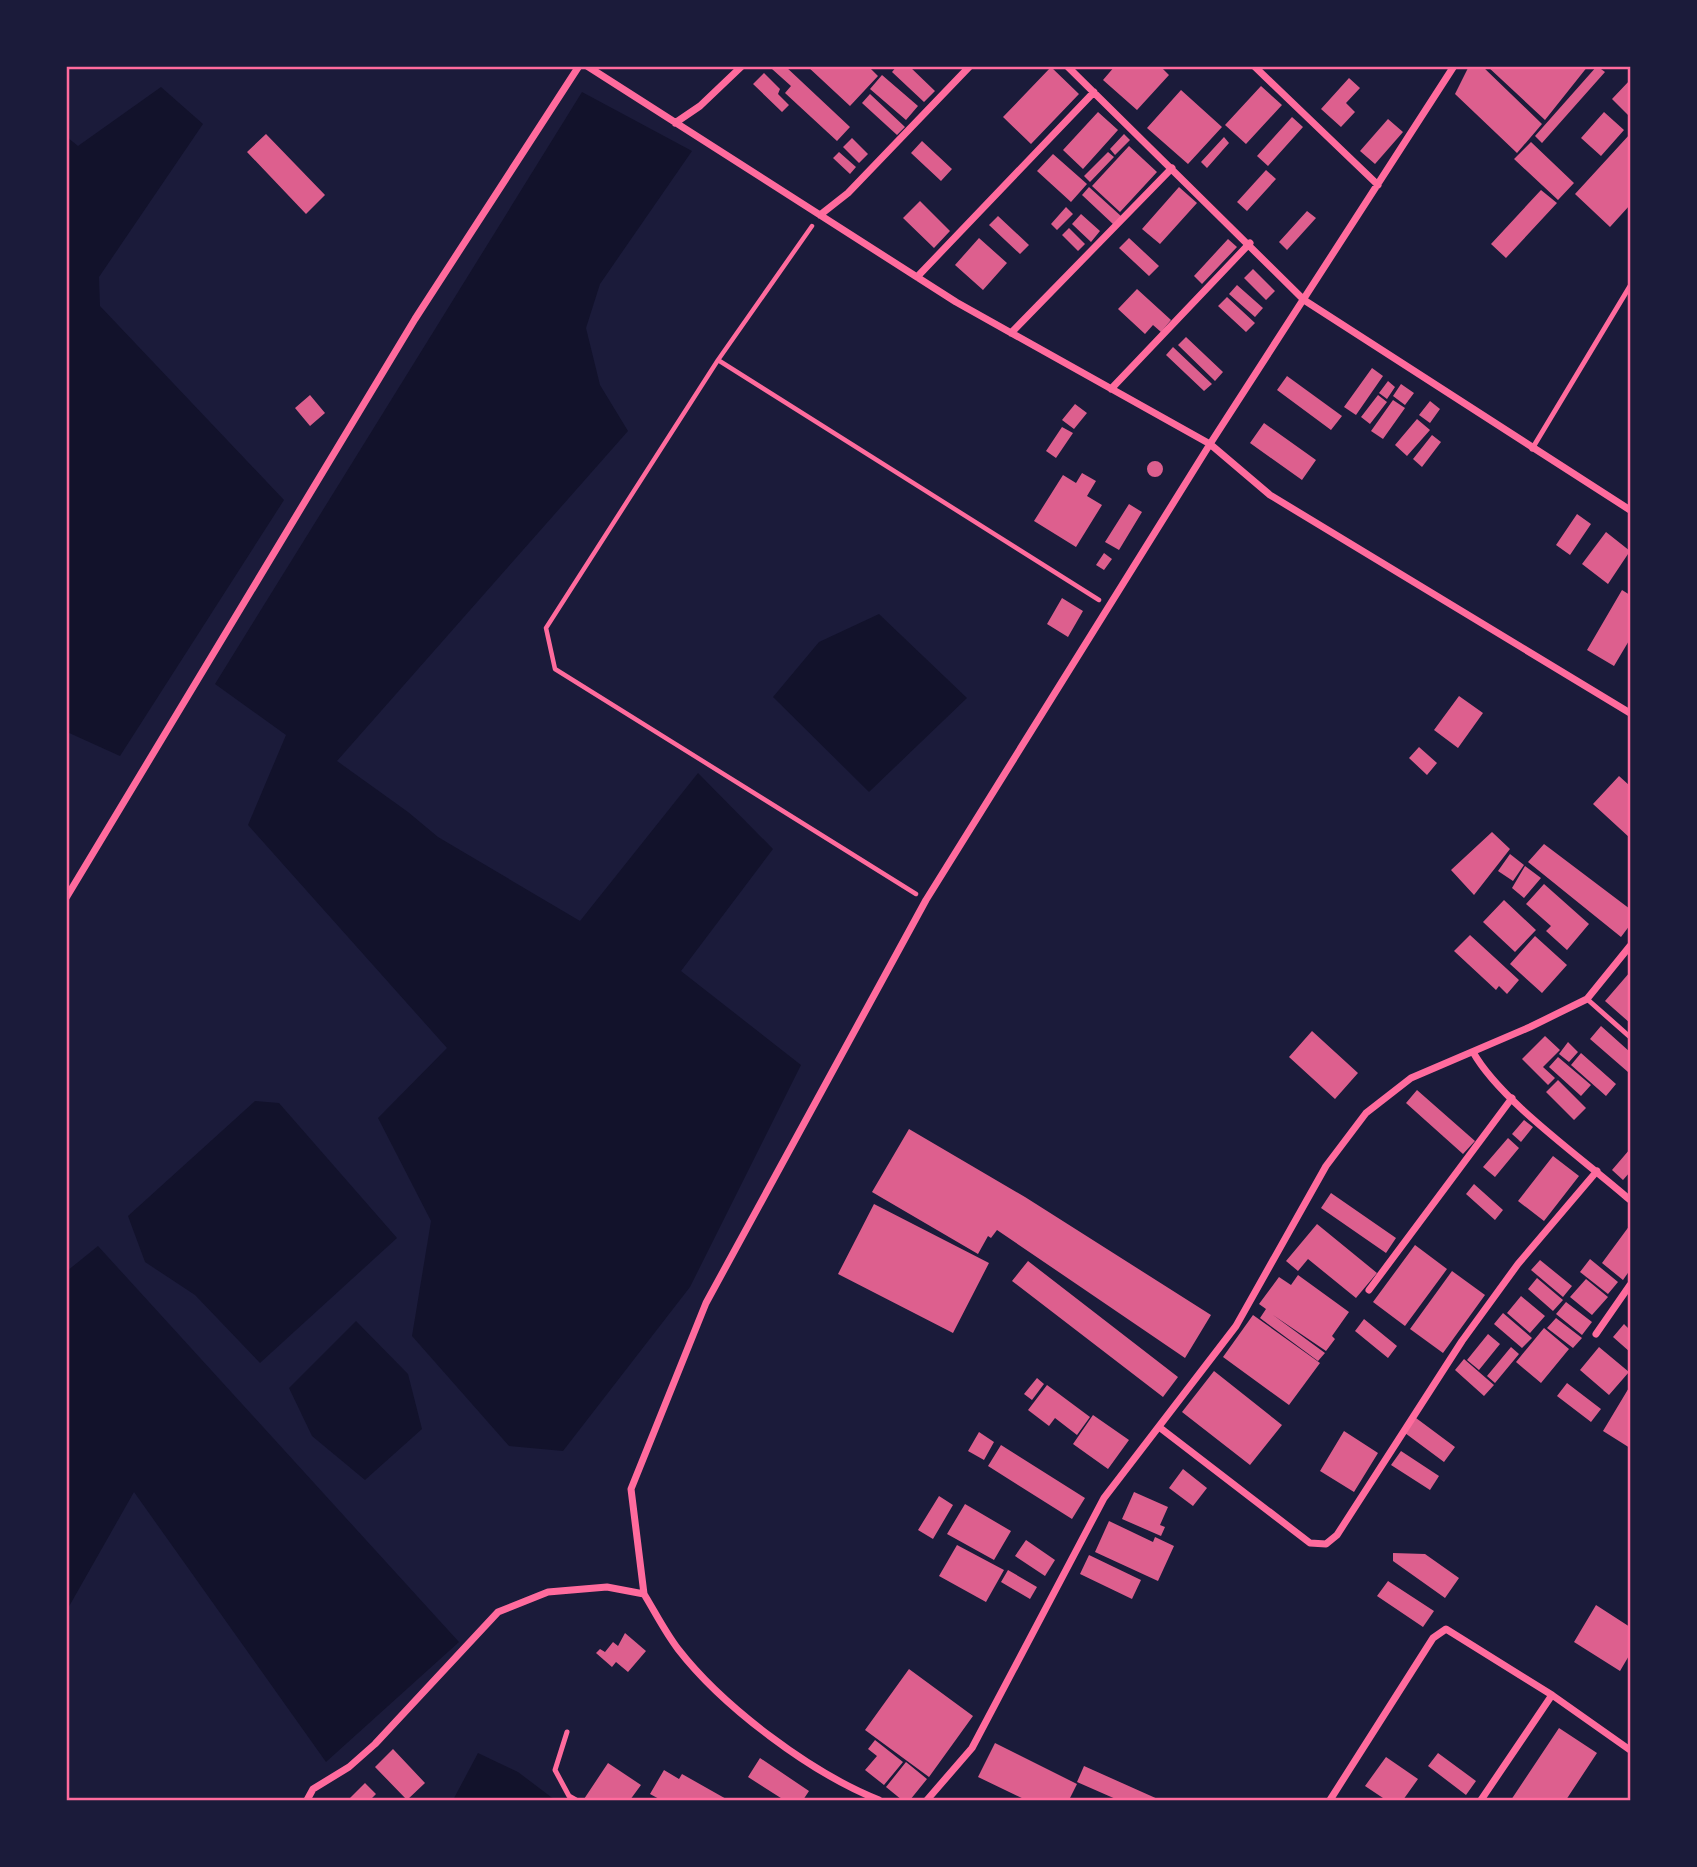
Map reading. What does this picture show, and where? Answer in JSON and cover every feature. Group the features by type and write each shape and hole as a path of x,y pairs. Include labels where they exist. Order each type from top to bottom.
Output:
{"street":[{"path":"66,898 415,319 579,66"},
{"path":"587,66 917,277 1210,444 1270,495 1630,713"},
{"path":"675,123 700,106 742,66"},
{"path":"820,215 848,193 970,66"},
{"path":"1067,66 1250,243 1304,300 1630,510"},
{"path":"1254,66 1378,185"},
{"path":"879,1801 779,1742 709,1684 677,1648 644,1594 631,1489 706,1303 926,900 1210,444 1454,66"},
{"path":"917,277 1094,92"},
{"path":"1012,333 1172,168"},
{"path":"1111,389 1250,243"},
{"path":"927,1801 972,1748 1104,1498 1236,1326 1326,1166 1366,1113 1411,1078 1587,999 1630,946"},
{"path":"1473,1052 1483,1071 1630,1200"},
{"path":"1369,1290 1512,1098"},
{"path":"1159,1427 1310,1544 1326,1544 1337,1535 1448,1361 1518,1264 1597,1171"},
{"path":"1596,1334 1630,1285"},
{"path":"307,1801 313,1789 349,1767 375,1744 498,1612 548,1592 607,1587 644,1594"},
{"path":"1330,1801 1433,1638 1446,1629 1552,1695 1630,1750"},
{"path":"1481,1801 1552,1695"}],"lane":[{"path":"1532,449 1630,286"},
{"path":"1587,999 1630,1037"},
{"path":"567,1732 555,1770 569,1796 576,1801"}],"path":[{"path":"820,215 718,360 545,628 555,669 926,900"},
{"path":"718,360 1109,606"}],"shaded area":[{"path":"161,87 203,124 99,277 100,306 284,500 120,756 67,732 67,137 78,146"},
{"path":"582,92 692,151 600,284 586,328 600,385 628,431 337,761 438,837 580,921 698,773 773,849 681,971 801,1065 690,1287 563,1451 509,1446 412,1336 431,1221 378,1118 447,1048 248,825 286,735 215,684"},
{"path":"879,614 967,698 869,792 773,697 819,642"},
{"path":"255,1101 279,1103 397,1238 260,1363 195,1295 145,1262 128,1216"},
{"path":"98,1246 459,1642 326,1762 134,1492 67,1610 67,1271"},
{"path":"356,1321 408,1374 422,1429 365,1480 312,1436 289,1388"},
{"path":"478,1753 518,1772 555,1800 453,1800"}],"building":[{"path":"774,66 785,66 850,127 837,141 785,93 791,86 772,69"},
{"path":"807,66 868,66 878,76 850,106"},
{"path":"897,66 909,66 935,91 924,102 892,72"},
{"path":"1115,66 1160,66 1169,75 1137,110 1103,80"},
{"path":"1469,66 1482,66 1542,124 1517,153 1455,94"},
{"path":"1487,66 1588,66 1545,120"},
{"path":"1597,66 1605,72 1542,143 1535,136"},
{"path":"1051,67 1079,94 1031,144 1003,117"},
{"path":"764,73 780,89 778,94 789,105 782,112 753,84"},
{"path":"882,75 918,106 906,120 870,89"},
{"path":"1349,78 1360,88 1346,103 1355,112 1341,127 1321,109"},
{"path":"1630,80 1630,117 1612,99"},
{"path":"1261,86 1282,105 1246,144 1225,125"},
{"path":"1181,90 1222,127 1188,164 1147,128"},
{"path":"870,94 905,127 897,135 862,103"},
{"path":"1098,112 1118,130 1083,169 1063,150"},
{"path":"1604,112 1624,130 1601,156 1581,138"},
{"path":"1292,117 1303,127 1268,166 1257,156"},
{"path":"1388,119 1403,132 1375,164 1360,151"},
{"path":"266,134 325,195 306,214 247,152"},
{"path":"1124,134 1130,140 1115,155 1110,149"},
{"path":"1630,134 1630,205 1610,227 1575,194"},
{"path":"1224,137 1229,143 1207,168 1201,162"},
{"path":"852,138 868,154 859,163 843,147"},
{"path":"922,141 952,169 941,181 911,153"},
{"path":"1531,142 1574,183 1558,200 1514,159"},
{"path":"1129,146 1157,172 1120,212 1092,186"},
{"path":"839,152 856,167 850,174 833,158"},
{"path":"1108,152 1114,157 1090,182 1084,176"},
{"path":"1053,154 1087,184 1071,202 1037,171"},
{"path":"1266,170 1276,179 1247,211 1237,202"},
{"path":"1089,187 1122,217 1114,225 1082,195"},
{"path":"1179,187 1197,203 1160,244 1142,229"},
{"path":"1541,190 1557,203 1506,258 1491,244"},
{"path":"920,201 950,231 934,248 903,218"},
{"path":"1066,207 1073,214 1057,230 1051,224"},
{"path":"1307,211 1316,218 1287,250 1279,242"},
{"path":"1081,214 1100,231 1091,242 1072,224"},
{"path":"998,216 1029,245 1020,254 989,225"},
{"path":"1069,228 1085,244 1078,251 1062,235"},
{"path":"979,238 1007,263 983,290 955,265"},
{"path":"1129,238 1159,266 1149,276 1119,248"},
{"path":"1228,239 1237,247 1202,284 1194,276"},
{"path":"1253,269 1275,291 1266,300 1244,278"},
{"path":"1237,285 1263,308 1255,317 1229,294"},
{"path":"1137,289 1171,320 1161,332 1153,325 1145,334 1118,309"},
{"path":"1227,297 1255,323 1246,332 1218,306"},
{"path":"1186,337 1223,372 1215,381 1178,345"},
{"path":"1173,347 1212,384 1204,391 1166,355"},
{"path":"1372,368 1383,376 1356,415 1344,407"},
{"path":"1287,376 1342,416 1331,430 1277,390"},
{"path":"1388,381 1395,387 1387,399 1379,393"},
{"path":"1401,384 1414,393 1405,405 1393,396"},
{"path":"310,395 325,413 310,426 295,408"},
{"path":"1378,395 1387,402 1370,424 1361,417"},
{"path":"1393,400 1405,408 1383,439 1371,431"},
{"path":"1430,401 1440,409 1430,423 1419,415"},
{"path":"1075,404 1087,413 1074,429 1062,420"},
{"path":"1417,419 1430,430 1407,456 1395,445"},
{"path":"1264,423 1316,460 1302,480 1250,443"},
{"path":"1062,427 1073,433 1056,458 1046,451"},
{"path":"1432,435 1441,442 1422,467 1413,459"},
{"path":"1152,461 1158,461 1163,469 1161,475 1152,477 1147,472 1147,466"},
{"path":"1082,473 1096,481 1087,496 1102,505 1076,547 1034,521 1063,475 1076,483"},
{"path":"1129,504 1142,512 1119,550 1105,542"},
{"path":"1577,514 1591,524 1570,555 1556,545"},
{"path":"1606,532 1630,551 1608,584 1582,564"},
{"path":"1104,553 1112,559 1104,570 1096,565"},
{"path":"1622,590 1630,595 1630,639 1614,666 1587,650"},
{"path":"1062,598 1083,611 1068,637 1047,624"},
{"path":"1459,696 1483,713 1458,748 1434,730"},
{"path":"1419,747 1437,763 1427,775 1409,758"},
{"path":"1619,776 1630,786 1630,838 1593,804"},
{"path":"1492,832 1510,849 1474,895 1451,870"},
{"path":"1544,844 1630,909 1630,925 1621,937 1528,862"},
{"path":"1510,854 1524,865 1513,881 1498,871"},
{"path":"1525,866 1541,878 1524,898 1512,888"},
{"path":"1544,884 1589,924 1567,950 1546,931 1551,926 1526,904"},
{"path":"1504,900 1536,930 1515,952 1483,922"},
{"path":"1470,935 1519,980 1507,994 1499,986 1496,990 1454,951"},
{"path":"1535,936 1567,965 1542,993 1510,964"},
{"path":"1630,972 1630,1023 1605,1001"},
{"path":"1601,1026 1630,1052 1628,1072 1590,1039"},
{"path":"1312,1031 1358,1073 1335,1099 1289,1057"},
{"path":"1545,1036 1560,1050 1543,1067 1555,1078 1548,1085 1522,1059"},
{"path":"1568,1042 1578,1052 1569,1062 1559,1054"},
{"path":"1581,1053 1616,1084 1606,1096 1571,1065"},
{"path":"1558,1057 1591,1085 1581,1096 1549,1067"},
{"path":"1558,1080 1586,1108 1574,1120 1546,1092"},
{"path":"1417,1090 1475,1141 1463,1154 1406,1103"},
{"path":"1524,1120 1533,1127 1521,1142 1512,1134"},
{"path":"909,1129 1025,1197 1211,1315 1185,1358 997,1230 991,1238 988,1236 978,1254 872,1192"},
{"path":"1508,1138 1519,1148 1495,1177 1483,1167"},
{"path":"1630,1149 1630,1172 1623,1180 1612,1170"},
{"path":"1553,1156 1579,1176 1544,1221 1518,1201"},
{"path":"1474,1184 1503,1210 1495,1220 1466,1194"},
{"path":"1331,1193 1396,1238 1386,1253 1321,1208"},
{"path":"874,1204 989,1263 953,1333 838,1274"},
{"path":"1317,1224 1377,1273 1356,1298 1308,1259 1298,1271 1286,1261"},
{"path":"1630,1225 1630,1270 1623,1280 1602,1263"},
{"path":"1415,1245 1447,1269 1405,1326 1373,1302"},
{"path":"1590,1259 1618,1282 1608,1294 1580,1272"},
{"path":"1540,1260 1572,1286 1563,1297 1531,1270"},
{"path":"1028,1261 1178,1377 1163,1397 1012,1281"},
{"path":"1452,1271 1485,1295 1443,1353 1410,1329"},
{"path":"1298,1275 1349,1312 1332,1336 1335,1339 1326,1351 1273,1315 1325,1353 1318,1361 1260,1318 1266,1309 1259,1304 1279,1277 1291,1285"},
{"path":"1537,1278 1563,1300 1553,1311 1528,1289"},
{"path":"1586,1279 1608,1297 1592,1315 1570,1297"},
{"path":"1521,1296 1545,1316 1530,1333 1507,1313"},
{"path":"1566,1302 1592,1322 1582,1335 1556,1314"},
{"path":"1503,1313 1532,1338 1522,1348 1494,1324"},
{"path":"1253,1315 1320,1363 1289,1405 1223,1357"},
{"path":"1556,1318 1582,1338 1573,1348 1547,1328"},
{"path":"1364,1319 1397,1346 1388,1358 1355,1331"},
{"path":"1624,1324 1630,1330 1630,1352 1613,1337"},
{"path":"1544,1328 1569,1349 1541,1383 1516,1362"},
{"path":"1488,1334 1500,1344 1479,1370 1467,1360"},
{"path":"1511,1347 1519,1354 1495,1383 1487,1376"},
{"path":"1599,1347 1629,1372 1609,1395 1580,1370"},
{"path":"1464,1359 1494,1385 1484,1396 1455,1370"},
{"path":"1214,1371 1282,1425 1250,1465 1182,1412"},
{"path":"1037,1378 1044,1384 1032,1400 1024,1394"},
{"path":"1567,1383 1601,1409 1591,1422 1557,1396"},
{"path":"1047,1385 1090,1417 1077,1435 1055,1418 1049,1426 1028,1410"},
{"path":"1630,1386 1630,1448 1603,1431"},
{"path":"1093,1415 1129,1440 1108,1469 1073,1444"},
{"path":"1416,1418 1455,1447 1444,1462 1405,1433"},
{"path":"1344,1431 1378,1453 1354,1492 1320,1471"},
{"path":"979,1432 994,1442 984,1460 968,1451"},
{"path":"1001,1445 1085,1498 1072,1519 988,1466"},
{"path":"1401,1451 1439,1476 1430,1490 1391,1465"},
{"path":"1183,1469 1207,1488 1193,1506 1169,1488"},
{"path":"1134,1492 1168,1507 1160,1525 1165,1527 1161,1536 1122,1519"},
{"path":"939,1496 953,1505 933,1539 918,1530"},
{"path":"965,1504 1011,1531 994,1560 947,1534"},
{"path":"1109,1521 1153,1542 1155,1537 1174,1546 1158,1581 1095,1552"},
{"path":"1026,1540 1055,1560 1045,1576 1015,1556"},
{"path":"957,1545 1004,1570 986,1602 939,1576"},
{"path":"1393,1553 1425,1554 1459,1578 1445,1598 1393,1561"},
{"path":"1089,1555 1141,1580 1132,1599 1080,1574"},
{"path":"1008,1570 1037,1587 1030,1599 1001,1582"},
{"path":"1388,1581 1434,1611 1423,1627 1377,1596"},
{"path":"1596,1605 1630,1627 1630,1654 1620,1671 1574,1642"},
{"path":"625,1633 646,1651 628,1672 616,1662 612,1667 596,1653 600,1649 605,1652 613,1642 618,1646"},
{"path":"909,1669 973,1716 929,1777 865,1730"},
{"path":"1559,1728 1597,1753 1566,1800 1511,1800"},
{"path":"875,1740 903,1762 884,1785 865,1770 877,1756 868,1749"},
{"path":"995,1743 1077,1784 1069,1800 1026,1800 978,1777"},
{"path":"393,1749 425,1783 407,1800 375,1767"},
{"path":"1438,1753 1476,1781 1466,1795 1428,1766"},
{"path":"1386,1757 1418,1779 1403,1800 1386,1800 1365,1786"},
{"path":"760,1758 809,1791 803,1800 784,1800 748,1777"},
{"path":"906,1762 927,1779 910,1800 902,1800 886,1787"},
{"path":"608,1763 641,1785 630,1800 584,1799"},
{"path":"1084,1766 1160,1800 1118,1800 1077,1782"},
{"path":"664,1770 679,1779 682,1774 728,1800 661,1800 650,1794"},
{"path":"365,1783 376,1794 370,1800 348,1800"}]}
